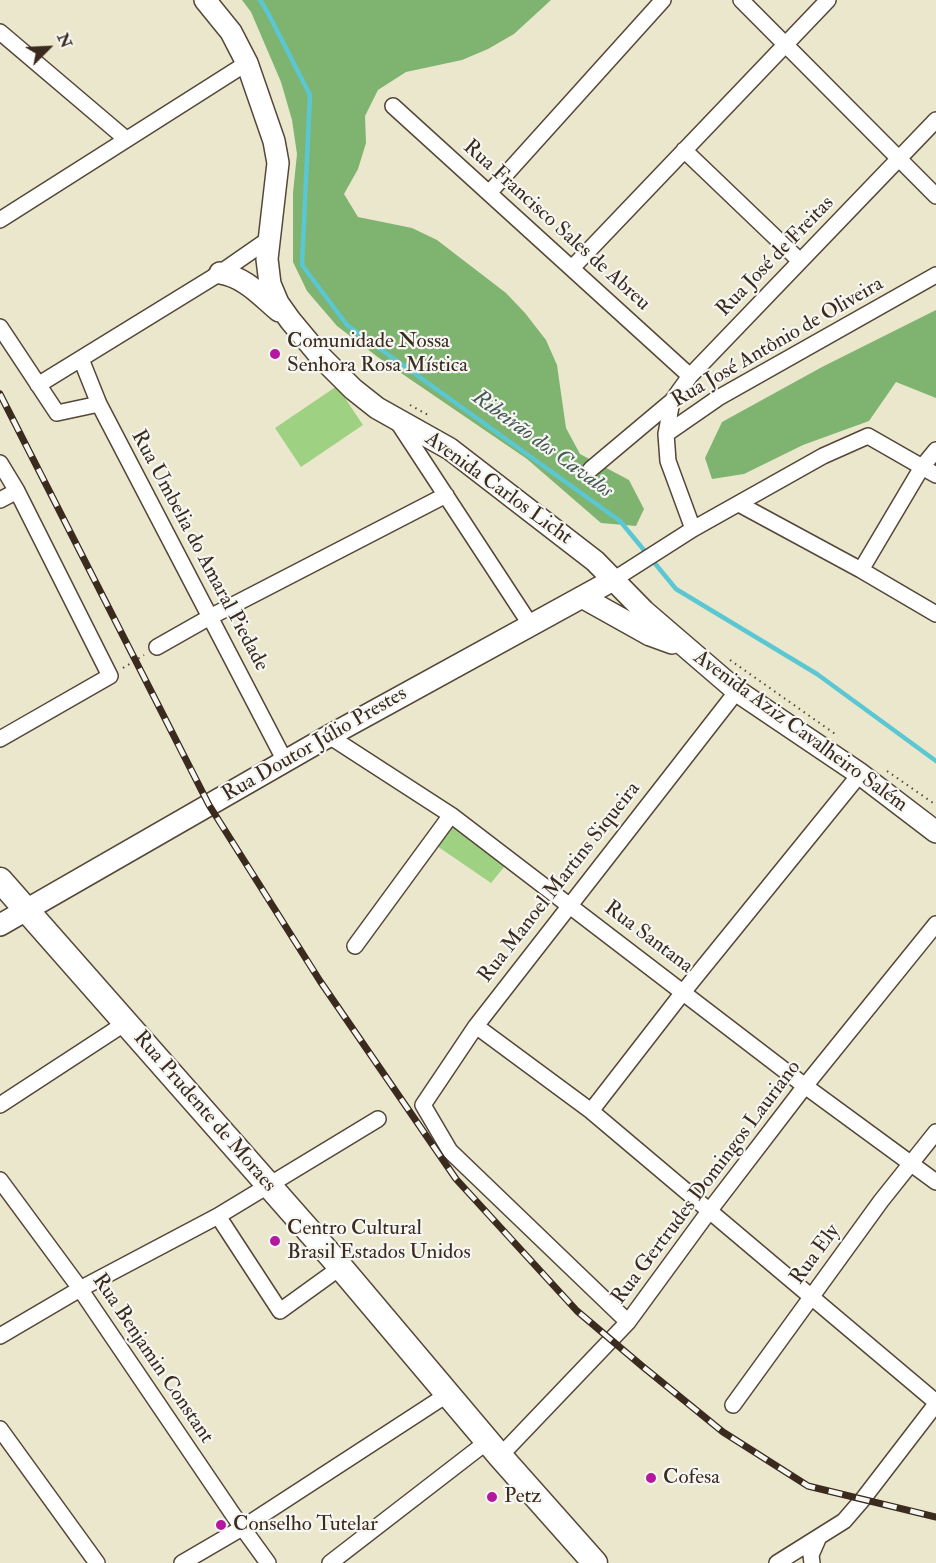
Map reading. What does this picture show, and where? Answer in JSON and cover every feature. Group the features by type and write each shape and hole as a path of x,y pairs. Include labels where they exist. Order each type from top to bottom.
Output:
{"main road":[{"name":"Avenida Carlos Licht","path":"205,0 231,32 247,63 274,141 278,163 267,259 270,284 278,303 320,356 353,389 377,408 399,410 595,561 613,580"},
{"path":"220,273 231,275 245,282 290,320"},
{"name":"Rua Doutor Júlio Prestes","path":"0,925 328,736 613,580"},
{"name":"Avenida Aziz Cavalheiro Salém","path":"613,580 638,606 737,691 860,774 936,832"},
{"path":"582,597 650,635 685,648"},
{"name":"Rua Prudente de Moraes","path":"0,880 127,1022 595,1563"}],"street":[{"path":"489,193 663,0"},
{"path":"741,0 936,196"},
{"path":"572,268 828,0"},
{"path":"0,32 126,139"},
{"path":"0,220 247,63"},
{"name":"Rua Francisco Sales de Abreu","path":"393,106 690,376"},
{"name":"Rua José de Freitas","path":"666,434 672,401 690,376 936,120"},
{"path":"684,150 800,261"},
{"path":"38,385 220,273 269,239"},
{"name":"Rua José Antônio de Oliveira","path":"693,529 668,461 666,434 718,398 936,275"},
{"path":"0,327 57,413 99,404"},
{"name":"Rua Umbelia do Amaral Piedade","path":"81,359 99,404 285,761"},
{"path":"591,469 672,401"},
{"path":"399,410 446,495 530,624"},
{"name":"Rua Doutor Júlio Prestes","path":"613,580 693,529 823,456 868,436 922,467"},
{"path":"861,570 922,467 936,450"},
{"path":"0,463 17,491 111,676 1,735"},
{"path":"922,467 936,475"},
{"path":"0,500 17,491"},
{"path":"157,647 446,495"},
{"path":"740,504 936,614"},
{"name":"Rua Manoel Martins Siqueira","path":"628,1322 450,1151 423,1105 476,1026 737,691"},
{"name":"Rua Santana","path":"328,736 452,815 805,1086 936,1182"},
{"path":"591,1111 684,991 860,774"},
{"path":"355,946 452,815"},
{"name":"Rua Gertrudes Domingos Lauriano","path":"330,1563 494,1448 628,1322 805,1086 936,924"},
{"path":"0,1105 127,1022"},
{"path":"476,1026 591,1111 936,1403 844,1521 777,1563"},
{"path":"0,1336 80,1289 269,1187 378,1119"},
{"name":"Rua Ely","path":"733,1405 910,1163 936,1132"},
{"name":"Rua Benjamin Constant","path":"0,1180 80,1289 268,1563"},
{"path":"218,1216 280,1311 341,1268"},
{"path":"182,1563 242,1528 448,1394"},
{"path":"0,1430 97,1563"},
{"path":"812,1563 811,1555 818,1539"}],"path":[{"path":"399,410 423,411 432,418"},
{"path":"111,676 157,647"},
{"path":"723,655 839,737"},
{"path":"888,771 936,805"}],"green space":[{"path":"242,0 551,0 514,34 488,49 462,60 406,72 378,90 365,116 366,143 358,169 344,194 358,217 412,228 437,240 506,293 525,313 546,340 557,365 566,428 580,454 629,480 644,509 636,526 601,523 527,459 379,358 337,326 307,291 293,262 293,193 297,154 292,120 281,82 251,12"},
{"path":"936,310 936,398 896,382 869,421 803,445 744,474 712,479 705,458 722,422 822,367"},
{"path":"337,386 363,425 301,467 275,428"},
{"path":"454,820 509,861 491,883 437,846"}],"waterway":[{"name":"Ribeirão dos Cavalos","path":"260,0 310,95 302,265 347,325 620,521 676,589 817,674 936,761"}],"railway":[{"path":"0,394 209,805 320,981 456,1179 577,1311 723,1432 808,1486 936,1517"}],"place":[{"name":"Comunidade Nossa Senhora Rosa Mística","path":"275,354"},
{"name":"Centro Cultural Brasil Estados Unidos","path":"275,1241"},
{"name":"Cofesa","path":"651,1478"},
{"name":"Petz","path":"492,1497"},
{"name":"Conselho Tutelar","path":"221,1525"}]}
